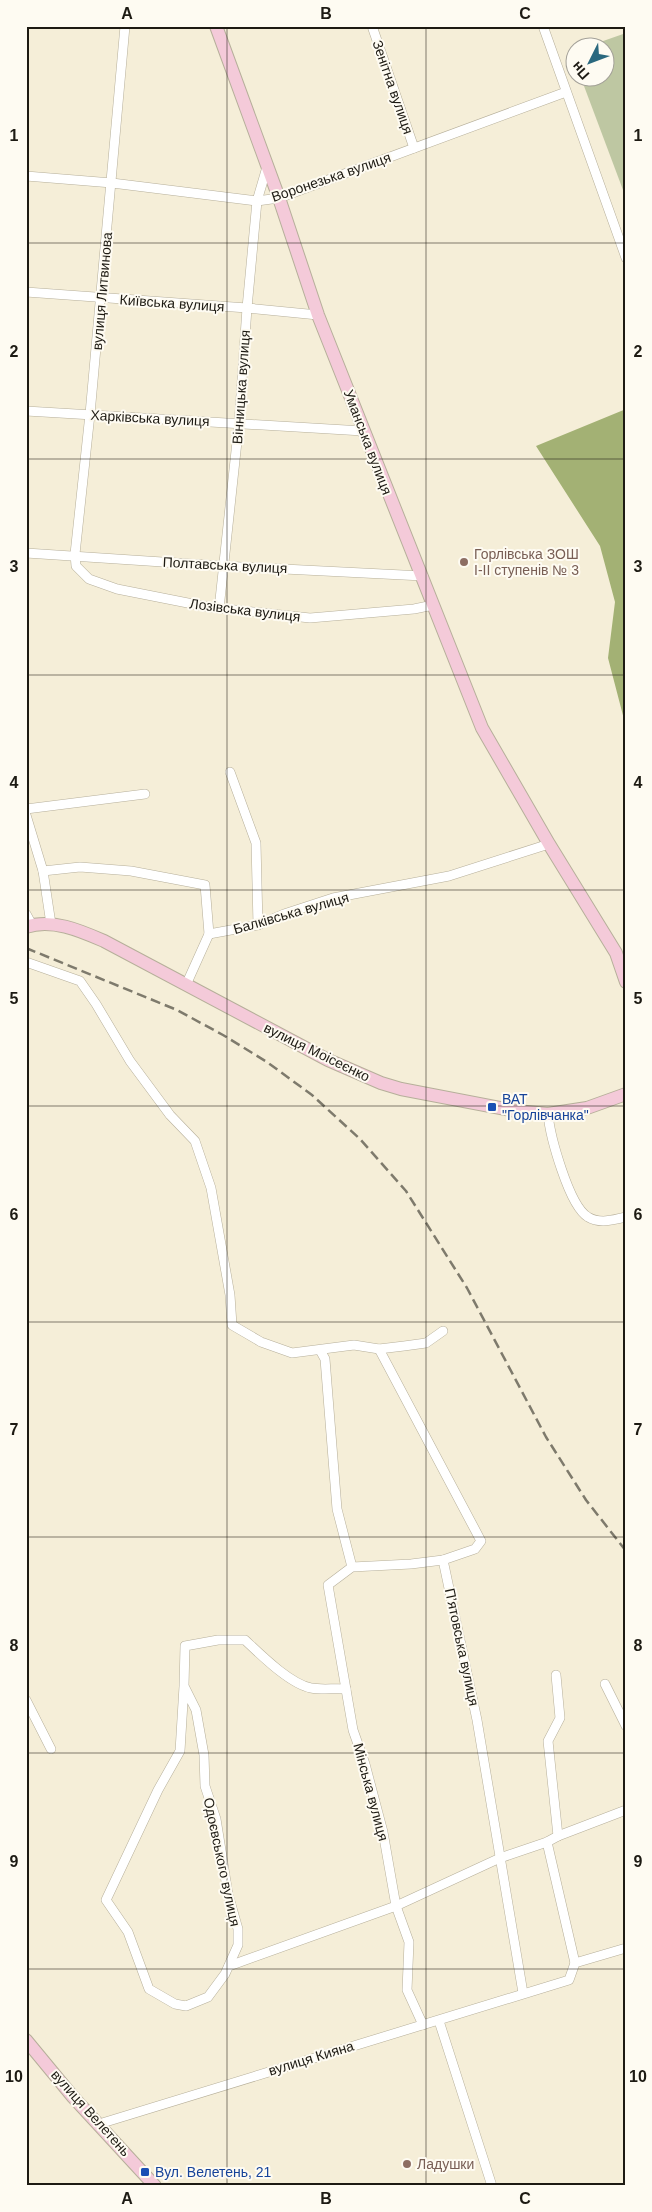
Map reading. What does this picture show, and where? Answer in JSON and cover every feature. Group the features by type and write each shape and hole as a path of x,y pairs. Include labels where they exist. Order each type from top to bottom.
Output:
{"street":[{"name":"вулиця Литвинова","path":"75,554 112,184 125,26"},
{"name":"Уманська вулиця","path":"216,26 279,198 318,315 482,728 549,844 616,953 626,982"},
{"name":"Зенітна вулиця","path":"372,26 414,148"},
{"path":"543,26 626,258"},
{"name":"Воронезька вулиця","path":"26,176 257,201 279,198 566,92"},
{"name":"Вінницька вулиця","path":"219,608 239,423 257,201 268,167"},
{"name":"Київська вулиця","path":"26,292 318,315"},
{"name":"Харківська вулиця","path":"26,411 363,431"},
{"name":"Полтавська вулиця","path":"26,553 75,554 223,566 423,576"},
{"name":"Лозівська вулиця","path":"75,554 76,566 88,579 117,589 219,608 310,618 414,609 433,605"},
{"path":"230,772 256,843 258,925"},
{"path":"26,809 145,794"},
{"path":"26,815 43,871 51,924"},
{"name":"Балківська вулиця","path":"209,934 258,925 284,914 333,898 449,876 549,844"},
{"path":"43,871 80,867 131,872 205,885 209,934 186,985"},
{"name":"вулиця Моісеєнко","path":"28,922 51,924 83,932 104,941 328,1060 381,1083 419,1094 516,1111 548,1114 587,1108 626,1094"},
{"path":"26,962 80,981 130,1061 170,1115 195,1142 211,1188 230,1295 232,1324 261,1342 292,1353 354,1345 379,1348 426,1342 443,1331"},
{"path":"548,1114 556,1155 578,1206 587,1217 598,1220 611,1221 626,1217"},
{"path":"320,1350 325,1359 337,1509 352,1567 411,1564 443,1560 475,1548 481,1541 379,1348"},
{"name":"П’ятовська вулиця","path":"443,1560 477,1720 523,1993"},
{"name":"Мінська вулиця","path":"352,1567 328,1585 353,1730 365,1764 382,1832 396,1906 410,1942 407,1990 423,2025"},
{"name":"Одоєвського вулиця","path":"184,1686 196,1710 204,1755 205,1786 216,1819 228,1894 238,1929 238,1946 225,1974 208,1997 186,2006 175,2004 148,1989 128,1932 106,1900 158,1790 180,1751 185,1646 218,1640 245,1640 263,1657 294,1680 311,1688 346,1688"},
{"path":"556,1675 560,1718 548,1741 558,1836"},
{"path":"605,1684 626,1726"},
{"path":"26,1700 51,1749"},
{"path":"229,1966 396,1906 500,1858 548,1842 558,1836 626,1810"},
{"path":"548,1842 575,1964 626,1948"},
{"name":"вулиця Кияна","path":"99,2124 569,1980 575,1964"},
{"path":"439,2021 492,2186"},
{"name":"вулиця Велетень","path":"26,2040 73,2097 155,2186"}],"green space":[{"path":"626,33 626,198 585,88 614,88 614,38 612,38"},
{"path":"626,409 626,727 608,658 615,602 600,546 536,446"}],"railway":[{"path":"26,948 177,1010 223,1035 267,1062 312,1095 360,1139 406,1191 467,1288 546,1437 586,1500 626,1551"}],"place":[{"name":"Горлівська ЗОШ І-ІІ ступенів № 3","path":"464,562"},
{"name":"ВАТ \"Горлівчанка\"","path":"492,1107"},
{"name":"Ладушки","path":"407,2164"},
{"name":"Вул. Велетень, 21","path":"145,2172"}]}
